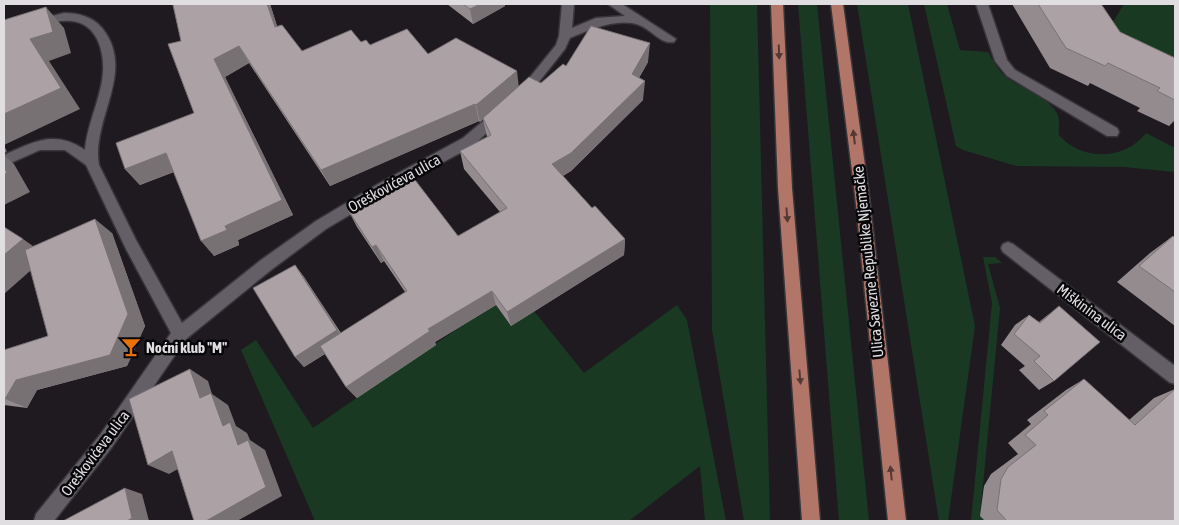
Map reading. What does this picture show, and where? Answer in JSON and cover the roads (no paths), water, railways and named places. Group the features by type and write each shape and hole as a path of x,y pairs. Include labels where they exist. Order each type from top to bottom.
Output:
{"main road":[{"path":"777,4 785,188 811,521"},
{"name":"Ulica Savezne Republike Njemačke","path":"837,4 862,195 897,521"}],"street":[{"name":"Oreškovićeva ulica","path":"43,521 106,441 180,334 258,271 322,225 384,188 468,142 522,96 562,46 565,36 568,4"},
{"path":"614,4 670,39"},
{"path":"982,4 1001,61 1012,73 1112,132"},
{"path":"4,32 70,17 86,20 98,31 108,48 110,70 106,94 94,136 92,162 111,206 180,334"},
{"path":"565,36 596,22 641,21"},
{"path":"4,161 38,145 68,145 92,162"},
{"name":"Miškinina ulica","path":"1008,248 1175,376"}],"place":[{"name":"Noćni klub \"M\"","path":"131,347"}]}
